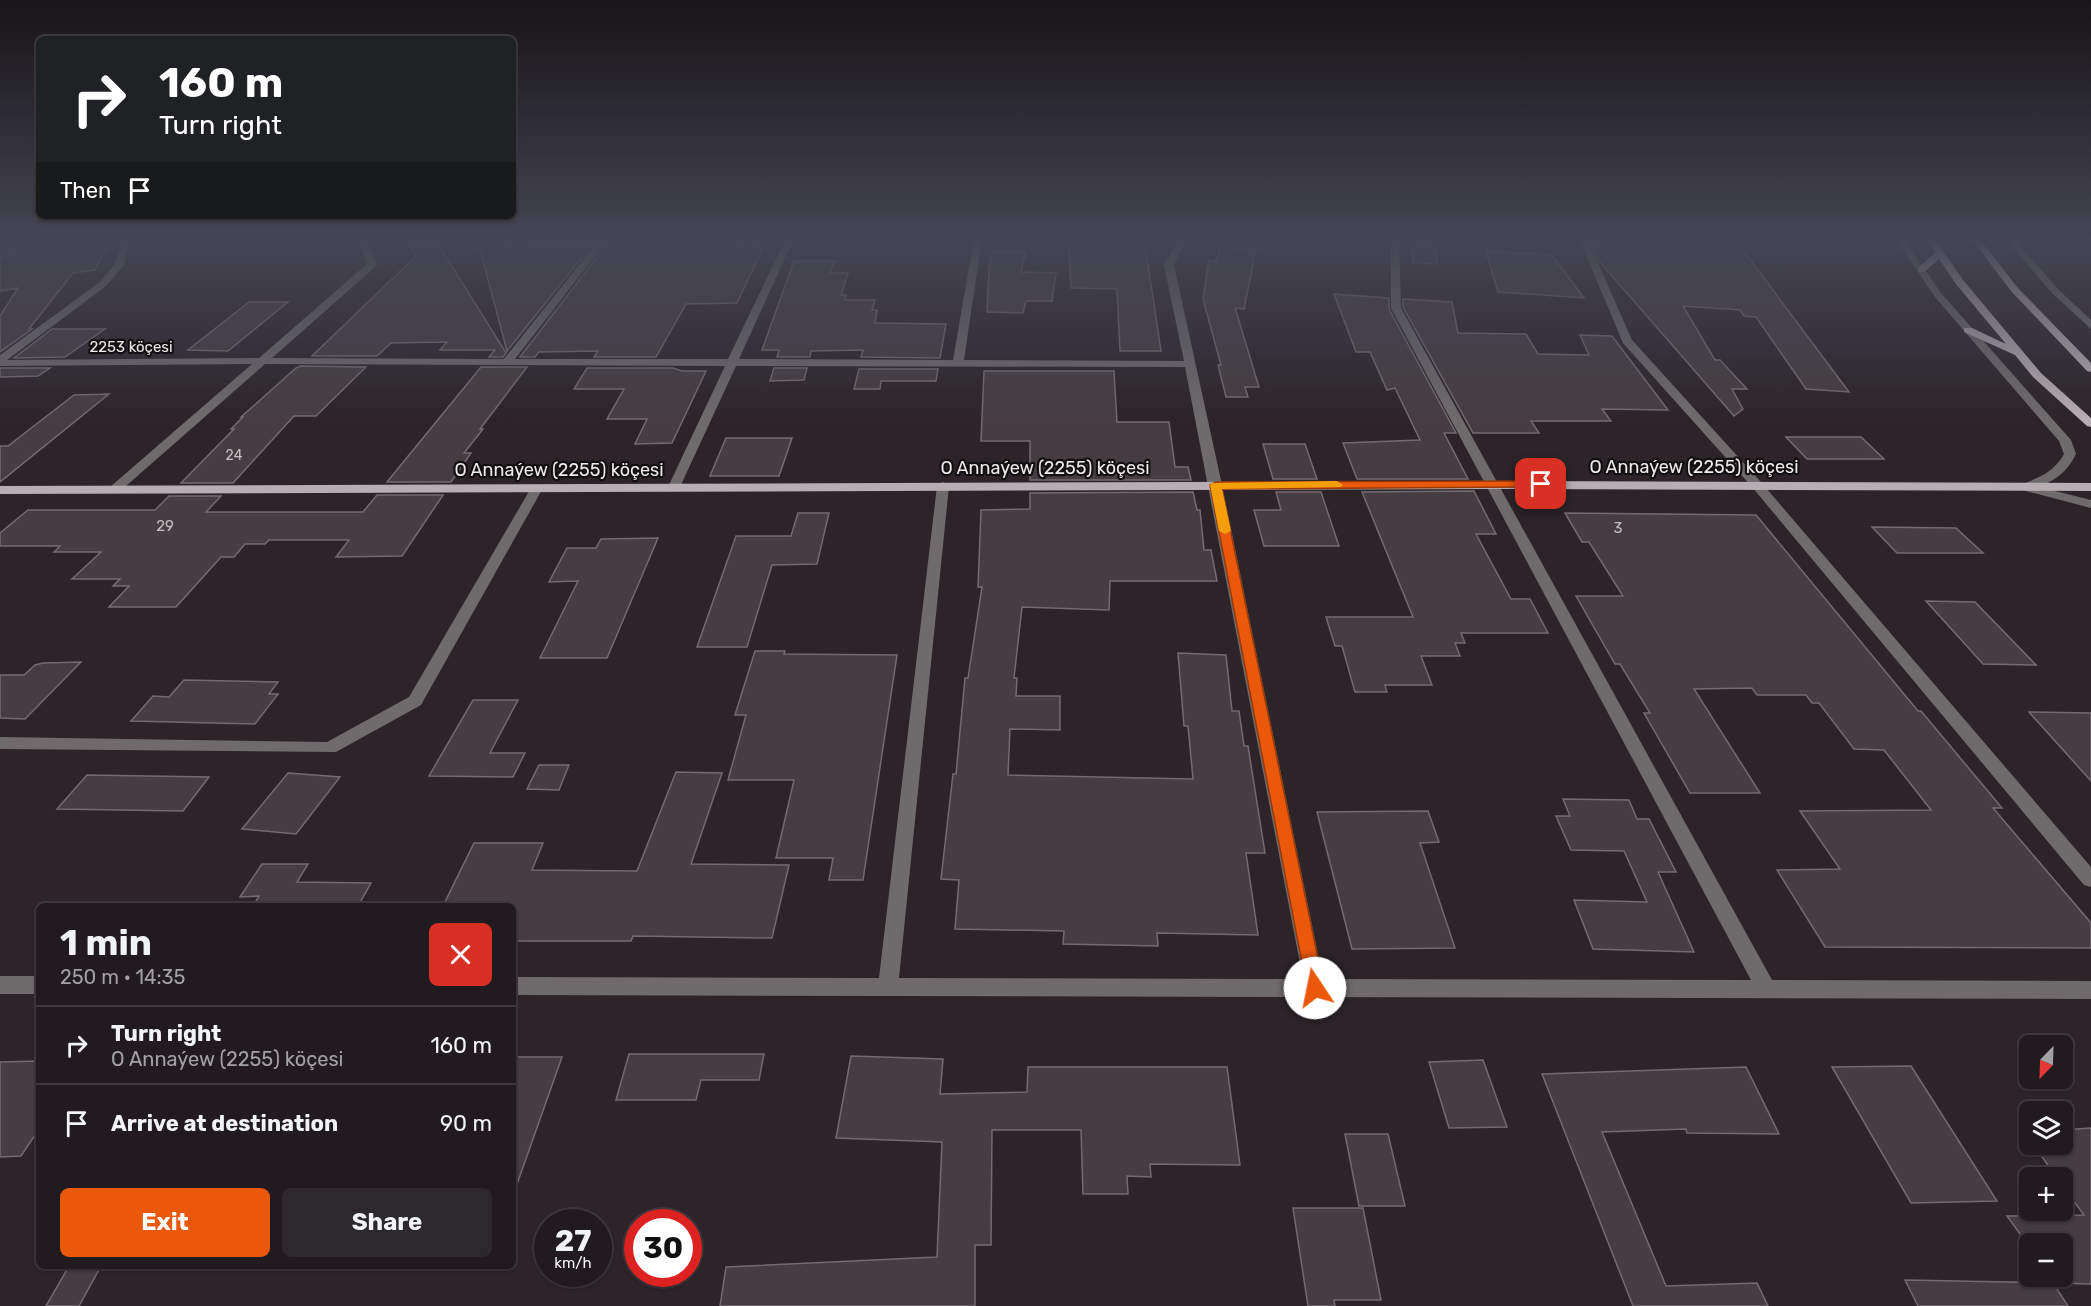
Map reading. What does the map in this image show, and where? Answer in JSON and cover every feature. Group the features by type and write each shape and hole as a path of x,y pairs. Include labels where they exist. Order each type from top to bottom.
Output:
{"main road":[{"path":"1973,299 2037,375 2091,424"},
{"path":"2024,299 2089,367"},
{"path":"1968,330 2019,354"},
{"path":"2089,367 2091,348"},
{"name":"O Annaýew (2255) köçesi","path":"0,490 1494,484 2091,487"}],"street":[{"path":"0,361 83,299"},
{"path":"114,490 333,299"},
{"path":"507,362 557,299"},
{"path":"674,487 761,299"},
{"path":"958,363 968,299"},
{"path":"1176,299 1216,485 1315,988"},
{"path":"1396,299 1396,308 1494,484 1766,989"},
{"path":"1609,299 1627,341 1756,484 2091,880"},
{"path":"1941,299 2065,440 2070,454 2065,466 2044,480 2026,487"},
{"path":"2063,299 2091,326"},
{"name":"2253 köçesi","path":"0,361 1190,364"},
{"path":"888,987 943,486"},
{"path":"2026,487 2091,504"},
{"path":"0,743 330,748 415,701 537,488"},
{"path":"0,986 36,985"},
{"path":"516,986 2091,990"}],"building":[{"path":"11,299 53,299 29,329 32,329 0,352 0,316"},
{"path":"371,299 472,299 506,353 503,357 489,357 495,350 440,350 447,342 391,343 377,356 312,356"},
{"path":"493,299 549,299 507,351"},
{"path":"565,299 739,299 737,303 686,304 656,357 594,357 598,351 539,352 535,357 520,357"},
{"path":"780,299 875,300 872,310 877,310 875,323 946,324 940,358 861,357 863,350 811,351 810,357 777,357 779,350 762,350"},
{"path":"988,299 1052,299 1052,301 1026,301 1023,313 987,312"},
{"path":"1117,299 1153,299 1161,351 1120,351"},
{"path":"1203,299 1246,299 1244,309 1235,308 1259,387 1245,387 1248,397 1226,397 1218,365 1221,365"},
{"path":"1336,299 1389,299 1389,309 1456,433 1444,433 1468,479 1357,479 1343,443 1420,440 1395,388 1387,390 1370,352 1356,352"},
{"path":"1403,299 1452,302 1458,333 1526,334 1538,354 1589,355 1580,335 1612,336 1668,410 1602,409 1611,421 1531,421 1539,433 1473,433 1403,307"},
{"path":"1632,299 1780,299 1849,392 1806,389 1756,317 1744,316 1740,310 1683,306 1715,360 1720,360 1747,389 1732,389 1743,409 1734,416"},
{"path":"249,302 288,302 228,351 188,350"},
{"path":"52,329 105,329 65,357 14,358"},
{"path":"301,366 366,367 316,416 294,416 233,483 181,483 234,429 231,429 243,417 241,417"},
{"path":"481,367 527,367 464,453 471,453 451,482 387,482"},
{"path":"0,368 50,368 38,376 0,377"},
{"path":"587,368 673,368 682,371 706,371 672,443 635,444 647,419 607,419 624,389 574,389"},
{"path":"774,368 807,368 804,380 770,381"},
{"path":"859,369 938,369 936,381 881,381 880,389 854,389"},
{"path":"984,371 1114,371 1117,422 1169,422 1175,467 1188,467 1191,480 1030,480 1030,441 981,441"},
{"path":"109,394 0,482 0,446 8,446 74,395"},
{"path":"1786,437 1861,437 1884,459 1807,459"},
{"path":"726,438 792,438 779,476 710,476"},
{"path":"1263,444 1305,444 1317,479 1273,479"},
{"path":"1474,491 1496,534 1476,534 1511,599 1530,599 1548,633 1461,633 1465,643 1455,643 1460,656 1421,656 1432,685 1385,685 1387,692 1355,692 1342,646 1335,646 1326,617 1413,617 1362,492"},
{"path":"1193,492 1197,510 1200,510 1204,550 1211,550 1217,581 1110,581 1109,610 1022,607 1014,678 1017,678 1016,696 1060,696 1060,730 1010,729 1008,775 1193,779 1188,726 1184,726 1178,653 1226,655 1232,711 1239,711 1244,746 1248,746 1265,853 1246,853 1258,935 1157,933 1158,946 1063,944 1064,931 955,929 959,880 941,879 953,774 956,774 965,678 968,678 982,587 978,587 981,510 1030,509 1030,493"},
{"path":"1276,492 1321,492 1339,546 1264,546 1254,510 1281,510"},
{"path":"377,495 443,495 402,556 336,557 349,540 269,540 265,544 245,544 234,557 221,557 176,607 109,607 129,586 113,586 120,579 72,579 101,552 54,552 60,546 0,546 0,533 28,510 155,510 169,496 221,496 206,512 363,512"},
{"path":"798,513 829,513 817,564 772,565 747,647 697,647 736,536 791,536"},
{"path":"1565,513 1756,515 1918,711 1921,711 2002,808 1993,808 2091,923 2091,948 1825,947 1777,870 1840,869 1800,811 1931,810 1884,750 1854,749 1819,703 1812,703 1806,695 1757,695 1752,688 1694,689 1760,793 1690,793 1644,713 1650,713 1620,664 1615,664 1576,596 1623,596 1589,542 1582,542"},
{"path":"1872,527 1956,528 1983,553 1897,553"},
{"path":"658,538 607,658 540,658 578,581 549,582 567,548 596,548 601,539"},
{"path":"1926,601 1975,602 2036,665 1983,664"},
{"path":"755,651 785,651 784,654 897,655 863,880 829,880 833,858 776,858 794,780 728,780 746,715 735,715"},
{"path":"81,662 25,719 0,718 0,675 24,675 35,665 43,663"},
{"path":"184,680 278,682 269,694 278,694 255,724 131,721 153,696 169,697"},
{"path":"473,700 518,700 490,753 525,753 513,777 429,776"},
{"path":"2029,712 2091,713 2091,781"},
{"path":"539,765 569,765 559,790 527,789"},
{"path":"676,772 722,773 691,864 789,865 772,938 633,936 631,941 516,941 516,903 444,903 474,843 543,843 532,870 637,871"},
{"path":"288,773 340,777 296,834 242,829"},
{"path":"87,775 209,777 183,811 57,809"},
{"path":"1563,799 1629,800 1637,819 1649,819 1676,872 1658,872 1694,952 1593,949 1574,900 1647,902 1624,851 1571,850 1556,816 1570,816"},
{"path":"1428,811 1439,842 1420,843 1455,948 1352,949 1317,812"},
{"path":"262,864 308,864 297,882 371,883 360,903 255,903 259,896 240,897"},
{"path":"629,1054 764,1054 759,1080 701,1080 696,1100 616,1100"},
{"path":"851,1056 943,1059 940,1094 1027,1092 1028,1067 1227,1067 1240,1165 1150,1164 1151,1177 1127,1176 1128,1194 1083,1194 1081,1130 992,1130 991,1245 975,1245 975,1306 720,1306 726,1267 937,1257 942,1142 836,1138"},
{"path":"516,1057 562,1057 516,1187"},
{"path":"1483,1060 1507,1127 1449,1128 1429,1062"},
{"path":"36,1061 36,1134 21,1156 0,1157 0,1062"},
{"path":"1911,1066 1997,1201 1911,1203 1832,1067"},
{"path":"1746,1067 1779,1134 1687,1133 1686,1129 1602,1132 1666,1286 1757,1283 1768,1306 1633,1306 1542,1074"},
{"path":"2091,1128 2091,1284 2073,1284 2073,1233 2019,1233 2007,1216 2019,1216 2019,1221 2073,1221 2073,1215 2084,1215 2073,1200 2073,1167 2049,1167 2041,1155 2073,1155 2073,1129"},
{"path":"1345,1134 1388,1134 1405,1206 1359,1206"},
{"path":"1293,1208 1363,1208 1381,1300 1334,1300 1335,1306 1308,1306"},
{"path":"67,1269 99,1269 79,1306 46,1306"},
{"path":"1905,1280 2019,1282 2019,1287 2056,1287 2068,1306 1918,1306"}],"slow traffic":[{"path":"1225,531 1216,485 1337,485"}],"route":[{"path":"1315,988 1216,485 1541,484"}]}
